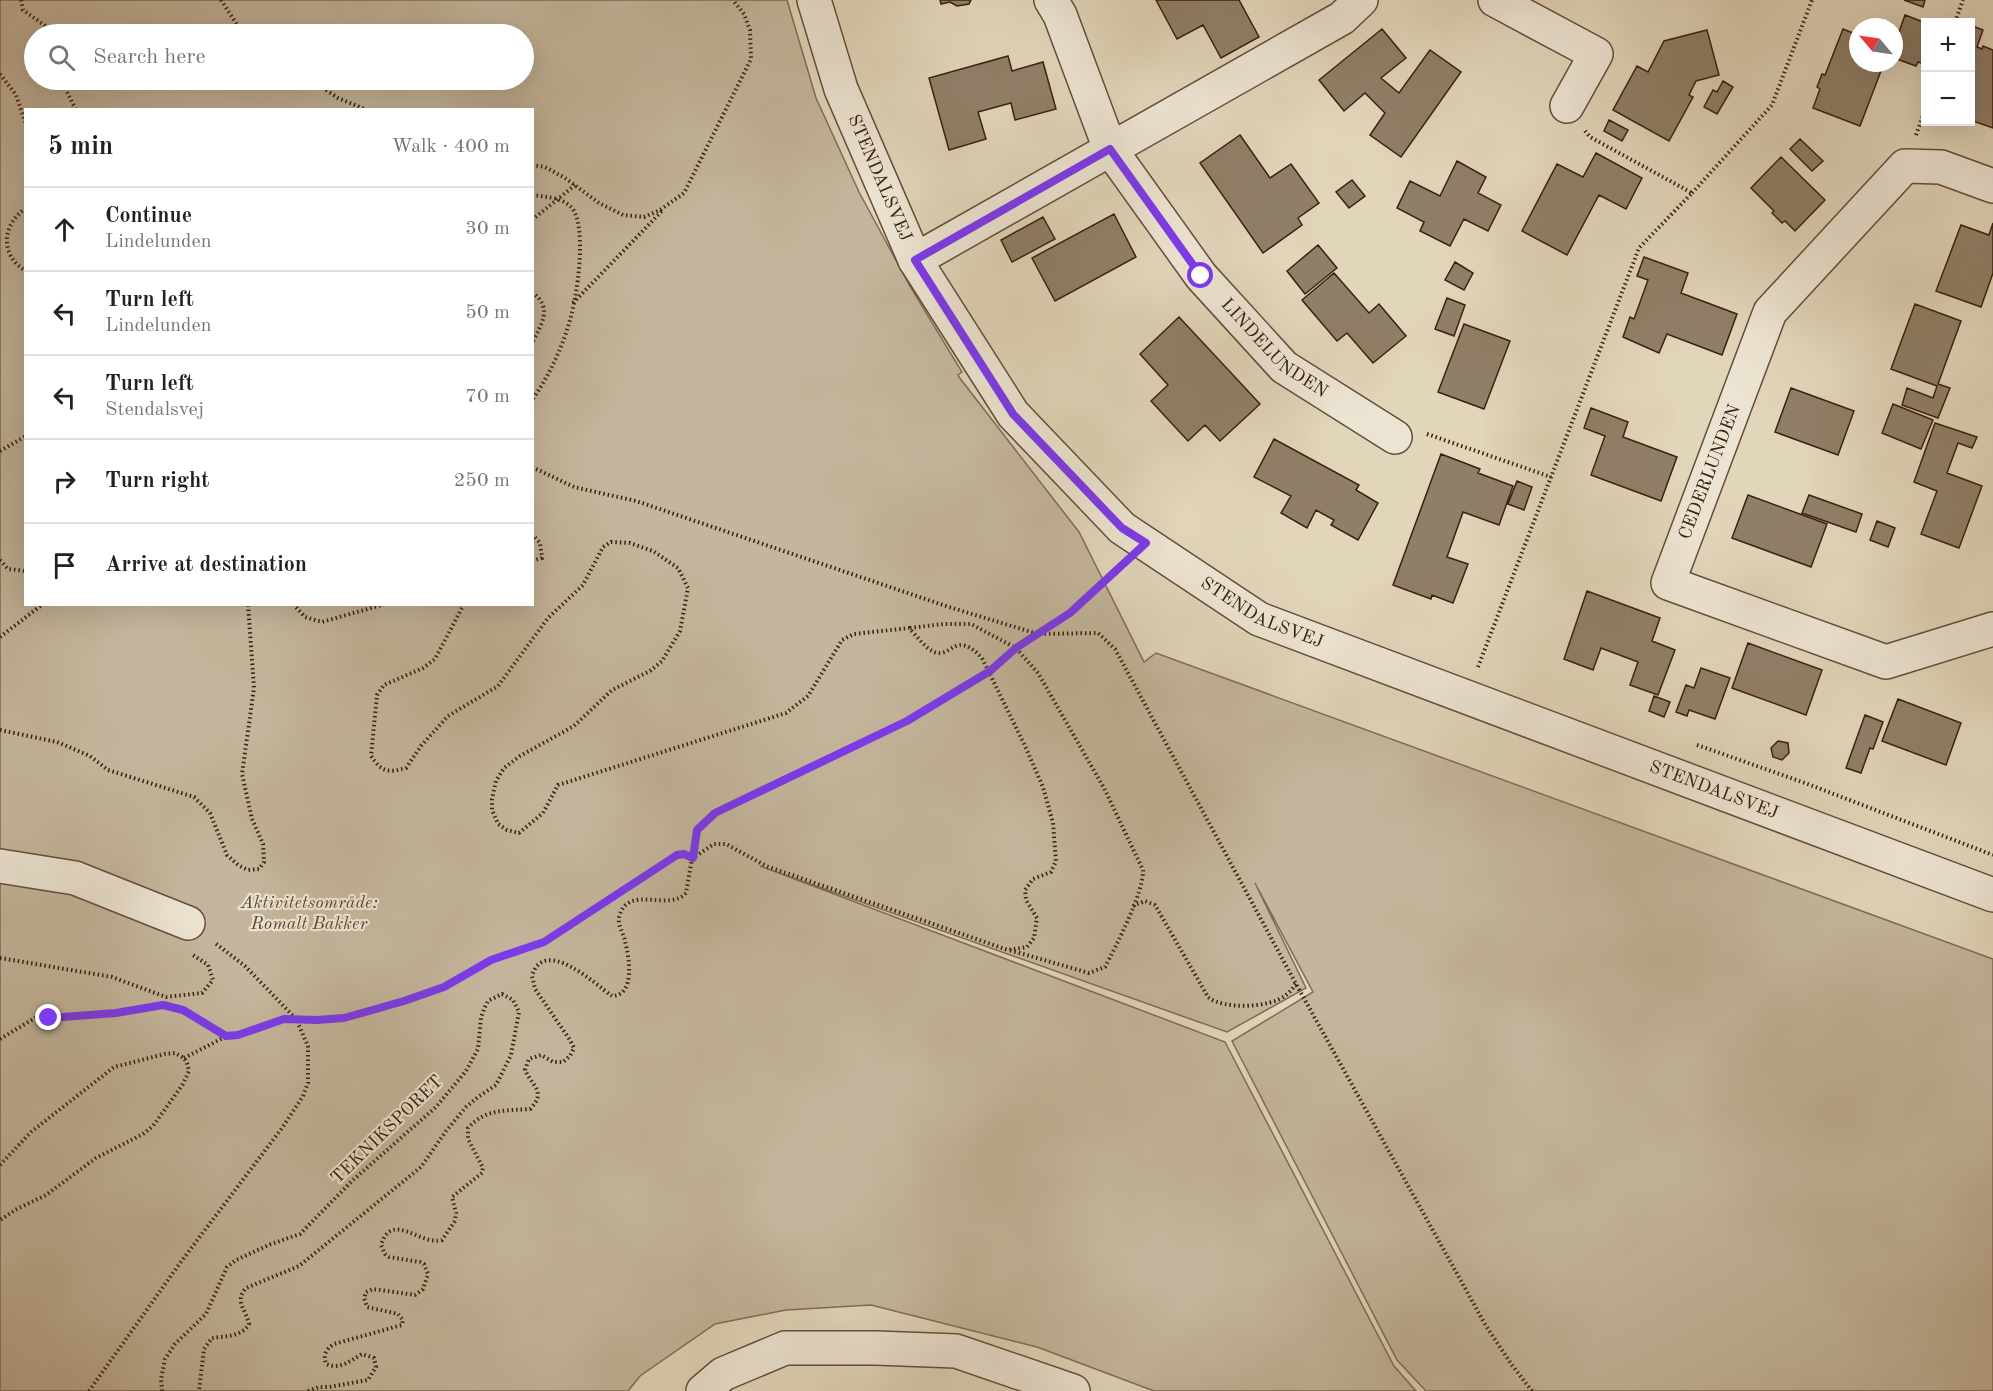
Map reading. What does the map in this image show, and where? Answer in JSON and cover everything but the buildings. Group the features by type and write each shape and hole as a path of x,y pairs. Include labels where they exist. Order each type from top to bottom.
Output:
{"street":[{"name":"STENDALSVEJ","path":"814,0 841,89 915,260 1013,414 1122,528 1259,619 1993,895"},
{"name":"LINDELUNDEN","path":"1051,0 1060,15 1110,149 1201,276 1284,367 1395,438"},
{"path":"915,260 1342,18 1361,0"},
{"path":"1496,0 1596,54 1567,106"},
{"name":"CEDERLUNDEN","path":"1993,186 1941,167 1905,166 1770,312 1668,583 1886,662 1993,629"},
{"path":"0,866 75,878 189,938"},
{"path":"702,1391 723,1374 785,1348 876,1348 956,1351 1072,1391"}],"path":[{"path":"21,0 23,10 43,24"},
{"path":"221,0 237,24"},
{"path":"534,165 545,167 599,203 623,214 644,217 684,194 751,59 750,30 744,15 733,0"},
{"path":"1692,193 1772,105 1812,0"},
{"path":"1956,18 1963,0"},
{"path":"0,74 16,95 24,118"},
{"path":"66,90 74,108"},
{"path":"326,90 338,98 362,108"},
{"path":"534,218 574,185"},
{"path":"534,195 558,199 572,208 579,220 582,244 570,319 558,353 534,397"},
{"path":"573,303 668,204"},
{"path":"24,209 15,216 5,241 7,254 16,266 24,270"},
{"path":"534,293 542,299 545,308 534,339"},
{"path":"1395,438 1419,431 1551,477"},
{"path":"0,451 24,437"},
{"path":"534,468 574,488 636,501 949,607 1038,634 1098,633 1115,649 1296,984 1486,1326 1532,1391"},
{"path":"534,536 540,543 542,558 534,560"},
{"path":"463,606 435,659 423,668 384,685 377,695 371,756 379,767 391,772 406,768 421,746 448,716 498,687 548,618 583,585 603,547 611,542 630,543 653,551 678,567 688,588 680,631 662,661 650,671 612,690 574,726 520,756 504,768 496,782 492,810 498,824 507,830 519,833 543,813 558,785 786,713 808,696 842,640 854,634 943,624 971,624 1016,648 1038,673 1104,788 1143,870 1143,875 1133,906 1105,967 1089,973 1029,958 766,866 726,844 714,844 693,858"},
{"path":"308,1391 318,1387 329,1388 368,1380 376,1367 374,1358 362,1354 338,1367 332,1366 326,1364 325,1360 328,1347 402,1325 403,1320 398,1314 367,1307 364,1298 366,1292 373,1289 415,1295 423,1289 428,1274 420,1262 389,1257 385,1254 381,1245 385,1235 400,1228 432,1241 442,1240 455,1221 456,1213 452,1197 482,1173 483,1168 468,1139 468,1128 475,1120 490,1112 530,1109 538,1094 525,1070 529,1059 541,1055 553,1062 563,1062 570,1056 574,1048 535,989 532,976 534,971 545,961 555,959 565,963 612,996 620,994 626,988 629,980 625,940 619,924 622,909 638,899 675,900 683,897 686,893 697,830 715,813 907,721 990,671 1016,648 1070,613 1146,543"},
{"path":"0,560 8,569 24,571"},
{"path":"0,637 40,606"},
{"path":"0,730 57,742 90,756 108,770 194,797 210,813 227,855 248,870 259,869 264,862 263,844 252,819 242,774 254,688 248,606"},
{"path":"295,606 305,617 322,622 378,606"},
{"path":"909,628 934,652 957,645 973,647 990,671 1043,786 1053,824 1056,861 1051,872 1033,879 1025,890 1026,900 1037,918 1034,938 1027,946 1008,950"},
{"path":"184,1058 226,1036 238,1035 284,1019 344,1018 444,987 491,960 544,942 677,855 684,854 693,858"},
{"path":"1133,906 1145,901 1155,905 1208,997 1214,1002 1240,1005 1273,1002 1286,996 1296,984"},
{"path":"89,1391 183,1259 282,1128 303,1096 308,1083 308,1046 296,1019 245,966 189,938"},
{"path":"0,958 112,977 166,997 202,993 213,980 208,965 189,938"},
{"name":"TEKNIKSPORET","path":"162,1391 161,1379 165,1359 175,1344 206,1314 227,1267 236,1260 271,1244 300,1234 312,1224 353,1180 436,1107 466,1071 478,1049 482,1017 488,1001 502,994 513,1000 519,1012 511,1055 496,1085 466,1107 421,1167 392,1192 299,1266 246,1288 241,1293 240,1300 249,1324 246,1330 239,1333 212,1338 204,1349 199,1391"},
{"path":"0,1039 35,1018 116,1013 163,1005 183,1010 226,1036"},
{"path":"0,1165 31,1132 114,1067 165,1054 175,1053 184,1058 189,1071 183,1084 153,1126 143,1134 96,1158 46,1195 0,1220"}],"green space":[{"name":"Aktivitetsområde: Romalt Bakker","path":"0,0 787,0 816,98 859,192 911,288 962,372 958,375 959,377 1079,532 1144,662 1156,653 1993,959 1993,1391 1426,1391 1397,1360 1232,1041 1313,992 1255,883 1306,988 1227,1032 760,866 1225,1042 1394,1366 1416,1391 1154,1391 1037,1347 871,1305 786,1310 715,1324 640,1376 628,1391 0,1391"}],"route":[{"path":"49,1018 116,1013 163,1005 183,1010 226,1036 238,1035 284,1019 344,1018 444,987 491,960 544,942 677,855 684,854 693,858 697,830 715,813 907,721 990,671 1016,648 1070,613 1146,543 1122,528 1013,414 915,260 1110,149 1201,276"}]}
